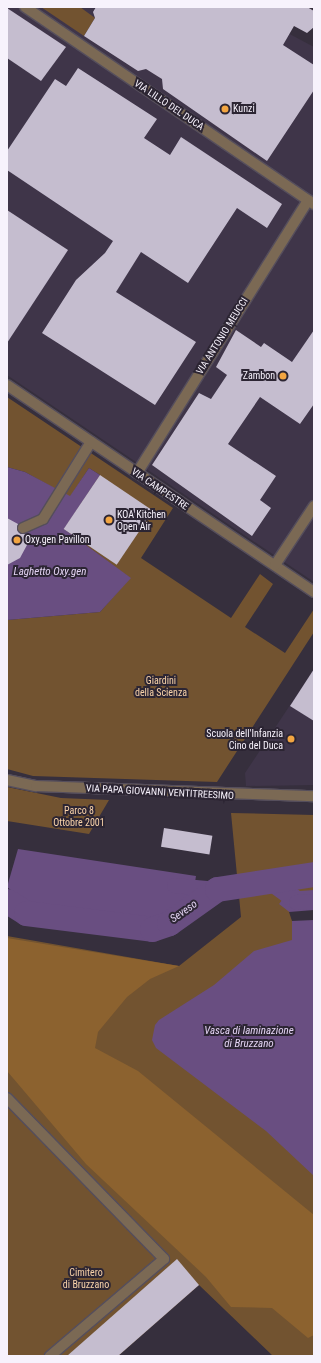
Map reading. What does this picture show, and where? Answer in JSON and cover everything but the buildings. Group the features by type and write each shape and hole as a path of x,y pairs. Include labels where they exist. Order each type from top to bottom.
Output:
{"street":[{"name":"VIA LILLO DEL DUCA","path":"25,7 311,202"},
{"name":"VIA ANTONIO MEUCCI","path":"137,473 311,202"},
{"name":"VIA CAMPESTRE","path":"7,385 314,592"},
{"path":"23,528 43,519 91,442"},
{"path":"274,565 314,506"},
{"name":"VIA PAPA GIOVANNI VENTITREESIMO","path":"7,780 36,786 314,796"},
{"path":"7,1098 164,1259 50,1356"}],"shaded area":[{"path":"7,7 239,7 314,47 314,582 7,375"},
{"name":"Scuola dell'Infanzia Cino del Duca","path":"314,669 314,785 246,786 245,773"},
{"path":"7,938 179,966 150,979 127,997 98,1032 95,1048 138,1071 314,1215 314,1335 308,1338 272,1308 231,1307 206,1277 86,1164 7,1071"}],"green space":[{"path":"41,7 80,7 95,18 84,36"},
{"name":"Giardini della Scienza","path":"7,397 173,508 141,558 231,618 260,574 273,584 245,627 285,653 314,609 314,632 217,782 33,776 7,769 7,620 100,612 130,578 64,529 100,475 89,468 70,497 25,472 7,467"},
{"name":"Parco 8 Ottobre 2001","path":"7,787 61,798 109,800 89,834 7,821"},
{"name":"Cimitero di Bruzzano","path":"231,813 314,815 314,1356 273,1356 199,1285 118,1356 7,1356 7,936 179,966 241,917"}],"water":[{"name":"Laghetto Oxy.gen","path":"7,467 25,472 70,496 89,468 100,475 64,529 131,578 100,612 7,620"},
{"path":"18,849 196,876 193,894 164,916 145,922 27,903 7,887"},
{"name":"Vasca di laminazione di Bruzzano","path":"293,886 300,891 314,890 314,1176 266,1131 156,1048 152,1040 155,1025 159,1020 214,985 254,951 292,940 292,914 279,904"}],"pier":[{"path":"314,910 314,920 292,921 289,912"}],"waterway":[{"name":"Seveso","path":"7,901 26,913 152,929 169,923 217,889 314,874"},
{"path":"270,883 296,902 314,901"},
{"path":"174,885 217,889"}],"place":[{"name":"Kunzi","path":"225,109"},
{"name":"Zambon","path":"283,376"},
{"name":"KOA Kitchen Open Air","path":"109,520"},
{"name":"Oxy.gen Pavillon","path":"17,540"},
{"name":"Scuola dell'Infanzia Cino del Duca","path":"291,739"}]}
